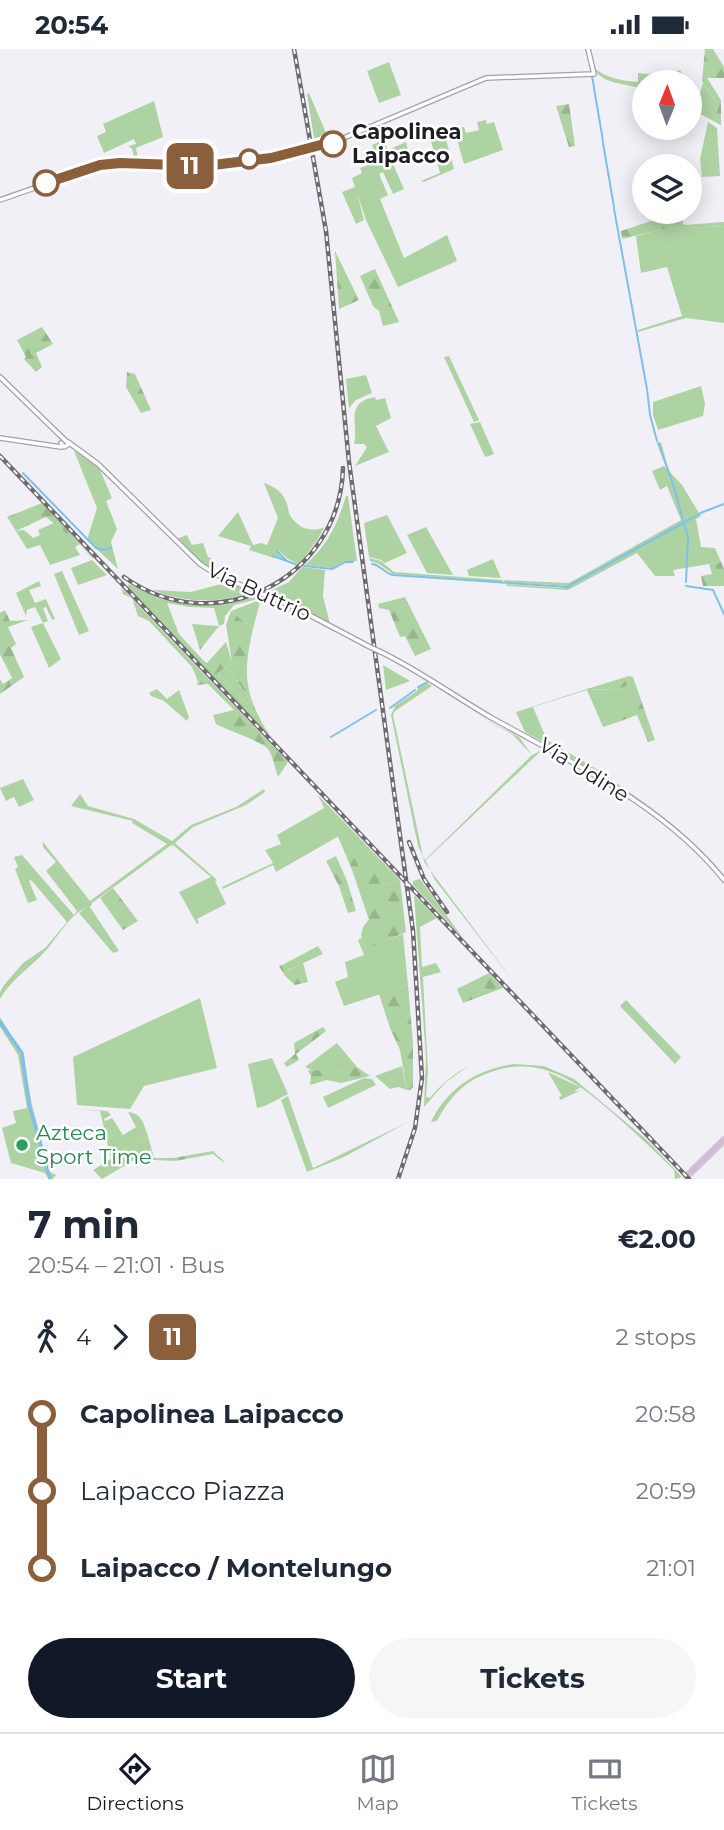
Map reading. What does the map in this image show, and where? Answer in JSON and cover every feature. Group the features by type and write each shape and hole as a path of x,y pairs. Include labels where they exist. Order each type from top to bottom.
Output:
{"main road":[{"path":"687,1176 724,1140"}],"street":[{"path":"0,200 100,165 120,163 205,166 271,158 315,148 486,78 594,74 589,49"},
{"name":"Via Buttrio","path":"0,377 58,433 64,443 99,464 195,561 231,581 300,610 430,678"},
{"path":"0,438 52,446 64,443"},
{"name":"Via Udine","path":"430,678 494,719 578,763 642,806 689,841 724,880"}],"green space":[{"path":"705,49 713,49 724,67 724,78 707,78 721,100 721,125 724,127 717,123 716,102 702,81"},
{"path":"389,62 401,95 379,103 367,71"},
{"path":"593,67 608,76 632,81 632,86 609,81"},
{"path":"703,83 716,102 717,123 702,115"},
{"path":"309,93 329,140 315,144 307,94"},
{"path":"154,101 163,137 136,148 139,162 135,161 132,149 128,146 136,144 134,139 104,153 97,136 106,132 103,124"},
{"path":"569,104 575,146 569,147 556,106"},
{"path":"486,120 487,124 494,122 503,150 464,164 454,129 464,127 466,133 479,130 477,122"},
{"path":"708,122 717,128 720,176 702,177 701,154"},
{"path":"434,130 435,135 444,132 454,169 424,182 421,181 440,173 428,131"},
{"path":"383,140 388,150 406,142 411,162 407,164 401,153 390,157 404,189 393,194 383,172 379,174 388,195 380,199 404,258 447,235 457,261 398,287 366,220 357,193 364,220 356,224 342,192 355,187 352,178 362,173 360,168 378,161 372,145"},
{"path":"724,222 724,226 663,229 622,239 621,231 642,224"},
{"path":"724,226 724,323 686,318 638,332 682,316 667,267 641,273 636,236 663,229"},
{"path":"335,251 359,300 339,309"},
{"path":"375,269 399,322 383,326 379,311 373,306 360,276"},
{"path":"42,327 53,344 36,353 42,367 36,372 24,359 26,357 17,340"},
{"path":"449,356 479,420 474,422 444,357"},
{"path":"127,372 135,374 151,410 141,413 126,387"},
{"path":"366,375 372,393 356,400 349,408 346,379"},
{"path":"701,386 705,403 703,416 658,430 653,415 653,402"},
{"path":"375,397 376,400 385,398 391,418 376,426 389,452 355,466 367,447 364,444 354,444 356,409 365,400"},
{"path":"480,422 494,454 485,457 470,424"},
{"path":"661,442 669,471 682,485 699,513 685,521 677,501 684,522 569,586 505,582 504,580 569,583 681,520 667,486 660,490 652,471 664,466 667,469 658,443"},
{"path":"74,451 98,465 112,498 106,501 117,529 111,542 118,569 87,540 97,508"},
{"path":"264,483 282,494 290,515 298,524 310,529 324,527 299,564 278,550 283,558 249,550 251,546 218,536 238,512 253,545 267,545 278,518"},
{"path":"346,496 357,561 344,561 332,568 305,565 319,551 330,534"},
{"path":"42,503 70,533 67,534 46,517 16,531 7,517"},
{"path":"700,514 696,519 701,547 715,548 721,562 673,570 675,576 655,576 637,553 568,590 506,584 561,588 571,586"},
{"path":"387,515 407,553 385,563 369,557 364,523"},
{"path":"54,523 67,534 70,533 94,558 80,544 75,547 80,555 50,565 40,545 27,549 16,531 24,530 33,538 40,535 38,530"},
{"path":"426,527 453,575 427,573 407,535"},
{"path":"187,535 192,545 203,543 208,557 213,559 216,571 199,561 176,539"},
{"path":"369,558 381,561 394,572 503,582 393,574"},
{"path":"493,559 501,578 469,576 467,570"},
{"path":"92,560 107,575 78,585 71,568"},
{"path":"721,562 724,569 724,586 703,586 701,576 712,574 709,564"},
{"path":"302,567 325,570 323,596 330,624 300,607 266,593 289,582"},
{"path":"62,571 89,631 79,635 54,574"},
{"path":"220,580 253,593 226,599 198,600 153,590 191,592 221,584 238,593"},
{"path":"39,581 41,586 29,590 35,603 46,599 55,619 52,620 46,607 43,608 48,621 43,623 35,607 27,610 26,616 16,593"},
{"path":"129,584 158,598 191,605 227,604 258,596 311,620 258,599 234,605 225,616 224,624 219,626 214,608 167,603 179,634 203,660 199,663 127,587"},
{"path":"405,597 431,649 415,656 405,636 400,637 389,610 379,608 378,604"},
{"path":"132,599 195,665 199,676 198,684 192,667 149,621 138,616"},
{"path":"260,602 253,629 231,611"},
{"path":"5,610 10,621 28,620 8,627 16,644 11,648 24,677 0,694 0,679 3,684 12,678 0,654 0,613"},
{"path":"231,611 253,629 247,659 248,685 255,709 270,736 199,663 203,660 207,663 226,642 232,662 226,625","holes":["227,667 251,701 247,704 217,673"]},
{"path":"43,623 61,659 49,668 31,627"},
{"path":"192,624 219,626 200,650"},
{"path":"195,665 288,762 278,777 265,746 216,724 213,715 234,710 208,684 196,685 199,682"},
{"path":"383,665 410,681 386,690"},
{"path":"227,667 251,701 247,704 217,673"},
{"path":"633,677 655,740 648,742 637,715 621,721 609,719 605,711 631,700 629,685 616,690 587,689"},
{"path":"426,682 432,686 393,715 423,856 418,846 391,715 395,706"},
{"path":"629,685 631,700 615,718 621,721 603,727 587,690 533,707 547,740 600,771 655,811 653,812 577,761 525,732 516,712 587,689 616,690"},
{"path":"157,689 167,699 179,690 189,717 187,721 164,701 151,696 149,693"},
{"path":"479,716 519,737 532,755 513,735"},
{"path":"542,750 425,861 532,755"},
{"path":"23,779 34,800 19,807 14,797 6,801 0,788"},
{"path":"264,789 265,792 246,805 193,827 175,843 217,880 215,881 226,904 197,919 197,924 179,892 211,877 173,845 170,846 91,906 78,912 0,999 4,985 23,963 45,948 67,922 31,880 29,881 37,900 28,903 15,869 18,867 14,857 22,855 74,915 77,911 46,871 56,862 43,847 43,842 90,901 167,844 132,823 133,821 71,806 80,794 88,806 134,819 172,841 191,825 236,807"},
{"path":"318,795 400,880 384,885 373,873 359,868 345,839 335,830 339,836 276,872 273,865 223,889 222,887 273,863 265,850 281,844 277,835 324,808"},
{"path":"334,827 345,839 359,867 369,864 373,873 379,871 384,885 400,880 406,932 365,950 361,933 369,920"},
{"path":"336,856 356,911 348,913 339,886 326,861"},
{"path":"430,870 517,986 435,880"},
{"path":"420,879 463,938 413,885 413,881"},
{"path":"113,888 138,921 123,930 100,898"},
{"path":"414,895 437,918 420,927 422,967 436,963 441,972 423,977 428,1072 426,1097 430,1098 439,1088 448,1080 470,1065 445,1083 424,1107 426,1058"},
{"path":"89,905 119,951 113,953 79,913"},
{"path":"403,934 408,985 344,1006 335,982 348,977 345,962 364,955 358,940 361,938 365,949"},
{"path":"318,946 323,954 288,970 284,964"},
{"path":"303,963 308,982 295,985 279,966 284,964 289,970"},
{"path":"489,973 503,988 463,1003 457,989"},
{"path":"408,985 413,1043 413,1087 410,1090 407,1090 400,1050 379,994"},
{"path":"200,998 217,1068 144,1086 130,1109 77,1105 73,1057"},
{"path":"626,1000 681,1057 675,1064 620,1006"},
{"name":"Azteca Sport Time","path":"0,1017 22,1052 25,1077 50,1172 56,1175 53,1179 49,1179 45,1173 11,1163 2,1128 16,1123 13,1111 27,1108 18,1055 0,1027"},
{"path":"323,1027 326,1031 296,1054 299,1060 287,1067 284,1063 295,1054 294,1043"},
{"path":"337,1043 357,1067 324,1072 305,1067"},
{"path":"272,1058 288,1094 257,1108 248,1064"},
{"path":"514,1064 544,1066 574,1079 646,1139 682,1177 675,1179 674,1170 587,1092 543,1069 509,1067 481,1076 459,1091 437,1121 431,1122 446,1099 465,1082 488,1070"},
{"path":"402,1066 407,1090 398,1087 390,1089 375,1076"},
{"path":"357,1067 370,1076 341,1083 327,1080 310,1085 311,1076 308,1070 338,1071"},
{"path":"548,1072 580,1087 574,1092 582,1090 560,1100 559,1097 562,1096"},
{"path":"364,1078 372,1079 376,1085 328,1108 323,1097"},
{"path":"288,1096 313,1168 408,1122 344,1157 307,1172 281,1100"},
{"path":"64,1108 107,1111 111,1115 104,1119 105,1121 112,1118 123,1135 136,1127 128,1112 133,1113 142,1120 148,1136 111,1159 100,1111"},
{"path":"148,1136 154,1158 173,1158 213,1151 226,1164 213,1154 175,1161 153,1160 151,1150 102,1179 93,1170"}],"waterway":[{"path":"592,76 603,141"},
{"path":"603,143 614,207"},
{"path":"614,209 650,415 657,441"},
{"path":"658,443 688,537 686,582"},
{"path":"23,473 96,548 111,548"},
{"path":"372,564 393,575 567,587 703,512 724,504"},
{"path":"277,551 286,560"},
{"path":"273,556 298,565"},
{"path":"304,566 332,569 345,562 353,562"},
{"path":"686,586 713,590 724,614"},
{"path":"418,687 427,682"},
{"path":"390,708 415,690"},
{"path":"465,703 475,710"},
{"path":"331,737 376,710"},
{"path":"0,1022 22,1053 29,1104 50,1179"}],"railway":[{"path":"294,49 326,231 349,462 413,931 422,1078 415,1128 398,1179"},
{"path":"0,456 689,1179"},
{"path":"124,577 159,596 196,603 232,600 266,589 296,568 320,541 336,507 343,468"},
{"path":"409,842 424,879 447,912"}],"bus line":[{"name":"11","path":"46,183 100,165 120,163 205,166 271,158 332,142 333,144"}],"place":[{"name":"Capolinea Laipacco","path":"333,144"},
{"name":"Azteca Sport Time","path":"22,1145"}]}
